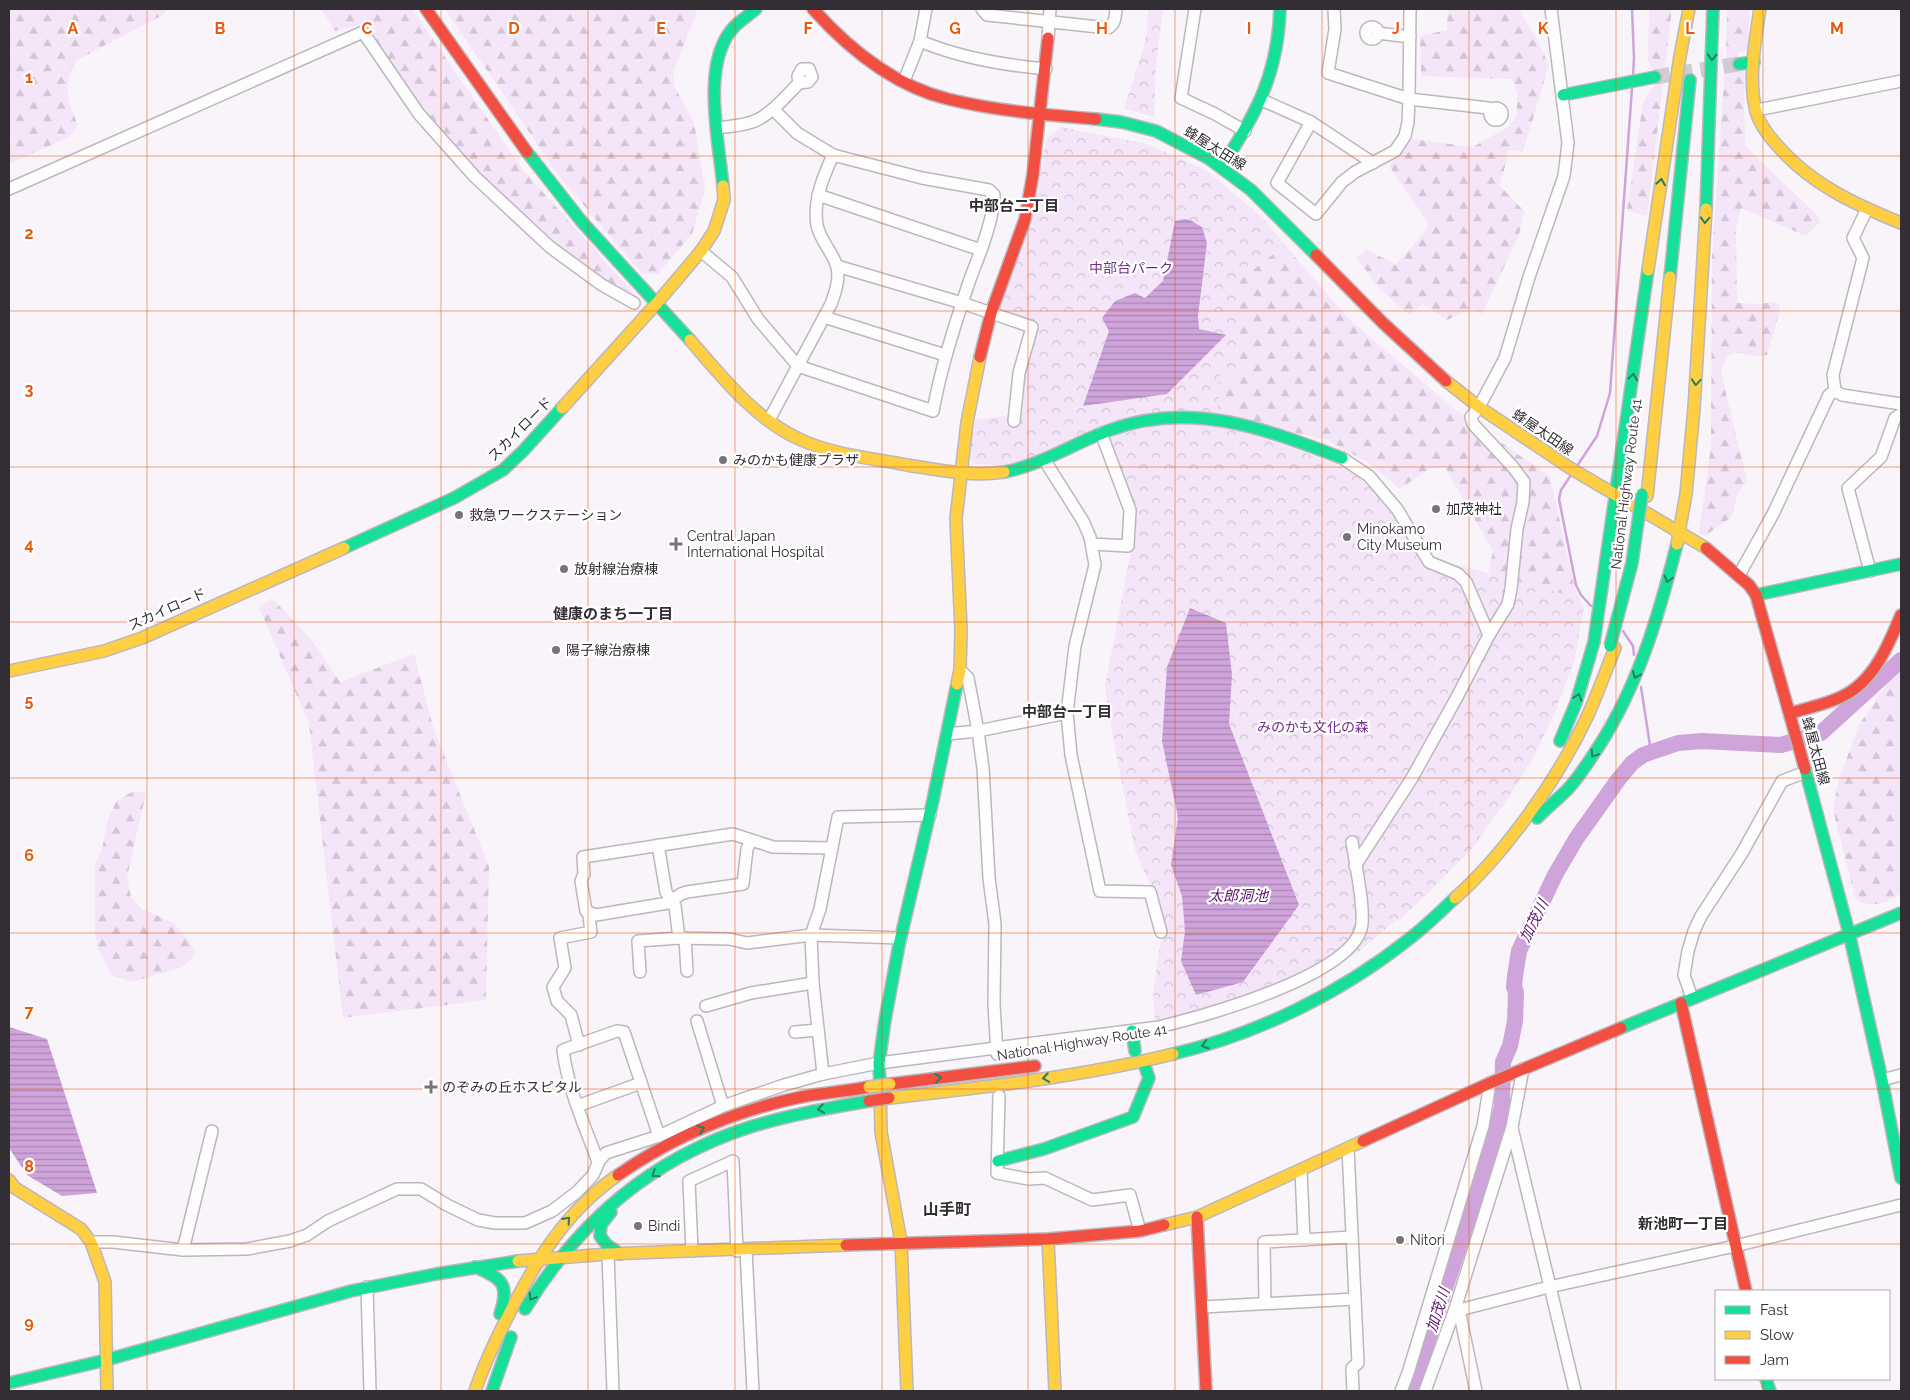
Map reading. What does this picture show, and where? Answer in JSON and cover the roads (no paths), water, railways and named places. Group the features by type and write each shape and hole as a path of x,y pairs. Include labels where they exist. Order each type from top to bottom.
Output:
{"main road":[{"path":"426,9 469,73 560,195 595,238 657,303 736,391 769,420 805,442 828,449 961,474 994,474 1045,461 1101,433 1152,420 1200,417 1277,435 1342,458"},
{"name":"スカイロード","path":"9,672 104,651 142,638 454,498 503,470 523,451 657,303 701,251 714,231 724,200 714,100 715,73 722,46 734,27 756,9"},
{"name":"蜂屋太田線","path":"813,9 835,34 857,53 924,91 947,99 1040,114 1122,122 1156,131 1182,143 1222,166 1251,190 1401,340 1442,378 1480,408 1570,468 1702,545 1739,575 1756,595 1806,772 1849,933 1882,1080 1901,1178"},
{"path":"1222,166 1245,131 1262,100 1275,63 1279,43 1280,9"},
{"path":"1554,752 1569,724 1594,642 1597,626 1680,56 1689,9"},
{"name":"National Highway Route 41","path":"1644,495 1684,82 1693,9"},
{"name":"National Highway Route 41","path":"492,1391 507,1347 521,1316 538,1287 576,1238 604,1210 637,1186 709,1143 749,1128 812,1111 889,1098 1005,1084 1143,1061 1227,1038 1276,1020 1331,991 1390,954 1460,896 1493,861 1540,798 1566,757 1594,700 1613,647 1632,563 1644,495 1697,9"},
{"path":"1493,861 1576,779 1606,735 1627,696 1645,654 1663,598 1680,532 1686,494 1694,408 1704,261 1713,9"},
{"path":"1760,9 1754,62 1757,110 1760,124 1778,148 1807,177 1834,194 1901,223"},
{"path":"907,1391 901,1242 881,1132 879,1063 885,1020 901,938 930,815 960,670 956,519 966,422 974,380 991,313 1025,219 1046,69 1048,38"},
{"path":"1739,64 1754,62"},
{"path":"1563,95 1655,77"},
{"path":"1756,595 1901,564"},
{"path":"1790,714 1849,693 1871,672 1889,643 1901,616"},
{"name":"National Highway Route 41","path":"1132,1031 1131,1052 1180,1042 1226,1029 1311,994 1350,973 1387,948 1425,918 1456,891 1510,831 1550,774 1585,709 1613,647"},
{"path":"1473,873 1535,786"},
{"path":"9,1383 106,1360 321,1298 367,1287 475,1267 539,1259 608,1254 901,1242 1048,1239 1140,1231 1197,1217 1490,1083 1686,1000 1901,913"},
{"path":"1686,1000 1735,1246 1746,1290"},
{"path":"998,1161 1044,1148 1133,1117 1149,1078 1143,1061"},
{"name":"National Highway Route 41","path":"475,1391 492,1348 517,1295 562,1226 580,1205 629,1167 657,1150 730,1117 788,1100 890,1084 1046,1065"},
{"path":"784,1085 788,1100"},
{"path":"9,1180 15,1188 81,1229 91,1242 105,1282 106,1391"},
{"path":"620,1254 602,1241 598,1231 600,1224 606,1216 632,1193 637,1186"},
{"path":"1197,1217 1206,1391"},
{"path":"1048,1239 1055,1391"},
{"path":"475,1267 496,1275 504,1286 506,1300 493,1331 492,1348"}],"street":[{"path":"904,81 920,41 926,9"},
{"path":"982,9 987,15 1050,14 1108,28 1114,25 1116,9"},
{"path":"1195,9 1181,98 1245,131"},
{"path":"1334,9 1335,29 1328,74 1409,99 1492,110"},
{"path":"1312,122 1277,183 1316,214 1342,182 1389,155 1401,143 1407,127 1409,99 1410,9"},
{"path":"1356,866 1412,778 1457,698 1488,635 1508,604 1512,589 1517,529 1523,502 1524,482 1513,467 1473,424 1471,417 1480,408 1505,358 1529,277 1564,176 1568,143 1551,9"},
{"path":"1048,38 1050,14"},
{"path":"9,189 363,32 419,114 475,177 550,247 602,286 634,303"},
{"path":"1378,34 1410,37"},
{"path":"920,41 958,54 1011,65 1046,69"},
{"path":"1757,110 1901,81"},
{"path":"717,128 742,125 756,120 773,109 799,83"},
{"path":"1262,100 1312,122 1373,163"},
{"path":"701,251 732,278 758,319 798,366 933,411 945,355 980,250 994,203 994,195 989,190 922,178 833,155 797,133 773,109"},
{"path":"769,420 831,304 837,288 837,266 821,238 817,225 818,195 833,155"},
{"path":"818,195 980,250"},
{"path":"1835,391 1833,375 1863,258 1854,238 1867,209"},
{"path":"837,266 962,303 1032,327 1019,373 1014,422"},
{"path":"824,317 945,355"},
{"path":"1835,391 1842,395 1901,404"},
{"path":"1739,575 1773,514 1828,395 1835,391"},
{"path":"1870,571 1848,488 1881,458 1895,418 1901,414"},
{"path":"1092,544 1128,546 1130,510 1101,433"},
{"path":"1342,458 1369,476 1397,509 1429,562 1458,574 1466,582 1488,635"},
{"path":"1045,461 1083,521 1092,544 1095,565 1075,646 1067,712 1070,756 1100,892 1150,892 1161,932"},
{"path":"960,670 968,678 984,768 989,878 995,924 994,1004 997,1050"},
{"path":"947,734 978,731 1067,712"},
{"path":"1686,1000 1684,976 1688,951 1701,916 1742,853 1782,782 1806,772"},
{"path":"823,1074 811,935 820,909 838,818 930,815"},
{"path":"752,840 747,849 743,884 688,892 668,903 596,915 586,911 581,881 584,874 583,857 733,834 752,840 773,847 832,848"},
{"path":"91,1242 113,1242 183,1250 247,1249 290,1241 306,1235 328,1221 397,1189 421,1189 447,1205 478,1220 495,1223 525,1224 552,1211 577,1192 594,1175 598,1162 606,1152 659,1136 724,1106 784,1085 823,1074 879,1063 997,1050 1132,1031 1201,1017 1279,989 1320,969 1346,951 1355,941 1361,930 1363,918 1352,842"},
{"path":"658,845 666,892 673,900 675,906 682,938 686,971"},
{"path":"579,1044 571,1015 557,1001 553,987 565,968 560,938 590,932 589,916 592,914"},
{"path":"640,972 638,941 682,938 729,939 747,943 811,935 901,938"},
{"path":"706,1006 750,993 814,983"},
{"path":"697,1021 724,1106"},
{"path":"795,1032 818,1030"},
{"path":"598,1162 577,1106 565,1067 563,1050 617,1031 624,1032 659,1136"},
{"path":"1425,1391 1457,1309 1512,1127 1523,1069"},
{"path":"1882,1080 1901,1075"},
{"path":"577,1106 641,1083"},
{"path":"1400,1391 1408,1373 1483,1126 1490,1083"},
{"path":"999,1096 997,1173 1028,1179 1045,1178 1092,1200 1130,1195 1140,1231"},
{"path":"1512,1127 1572,1391"},
{"path":"183,1250 212,1131"},
{"path":"1348,1148 1358,1363 1352,1368 1353,1391"},
{"path":"692,1251 690,1181 733,1162 753,1391"},
{"path":"1301,1170 1304,1240"},
{"path":"1457,1309 1735,1246 1901,1205"},
{"path":"1264,1303 1264,1242 1352,1237"},
{"path":"608,1254 613,1391"},
{"path":"367,1287 370,1391"},
{"path":"1202,1306 1355,1299"},
{"path":"1457,1309 1476,1391"}],"water":[{"path":"1185,219 1202,227 1207,243 1198,316 1199,329 1226,335 1167,394 1083,406 1109,331 1102,318 1115,301 1135,293 1145,298 1163,281 1175,221"},
{"name":"太郎洞池","path":"1190,608 1226,623 1232,675 1229,724 1299,905 1243,982 1196,995 1181,961 1185,931 1182,896 1171,865 1178,817 1162,741 1167,667"},
{"path":"9,1027 47,1039 97,1193 62,1196 27,1175 9,1148"}],"waterway":[{"path":"1632,9 1633,77"},
{"path":"1577,466 1597,436 1610,393 1632,88"},
{"path":"1571,475 1561,490 1559,499 1576,585 1581,595 1591,606"},
{"path":"1623,631 1633,646 1634,655"},
{"name":"加茂川","path":"1411,1391 1494,1141 1502,1106 1503,1062 1510,1046 1515,1021 1516,992 1514,987 1519,951 1555,875 1576,839 1618,780 1632,763 1643,755 1678,743 1702,741 1781,745 1821,733 1901,660"},
{"path":"1641,687 1651,752"}],"tunnel":[{"path":"1655,77 1739,64"}],"place":[{"name":"みのかも健康プラザ","path":"723,460"},
{"name":"加茂神社","path":"1436,509"},
{"name":"救急ワークステーション","path":"459,515"},
{"name":"Minokamo City Museum","path":"1347,537"},
{"name":"Central Japan International Hospital","path":"676,544"},
{"name":"放射線治療棟","path":"564,569"},
{"name":"陽子線治療棟","path":"556,650"},
{"name":"のぞみの丘ホスピタル","path":"431,1087"},
{"name":"Bindi","path":"638,1226"},
{"name":"Nitori","path":"1400,1240"}],"district":[{"name":"中部台二丁目","path":"1014,206"},
{"name":"健康のまち一丁目","path":"613,614"},
{"name":"中部台一丁目","path":"1067,712"},
{"name":"山手町","path":"947,1209"},
{"name":"新池町一丁目","path":"1683,1224"}],"park label":[{"name":"中部台パーク","path":"1131,268"},
{"name":"みのかも文化の森","path":"1313,727"}]}
